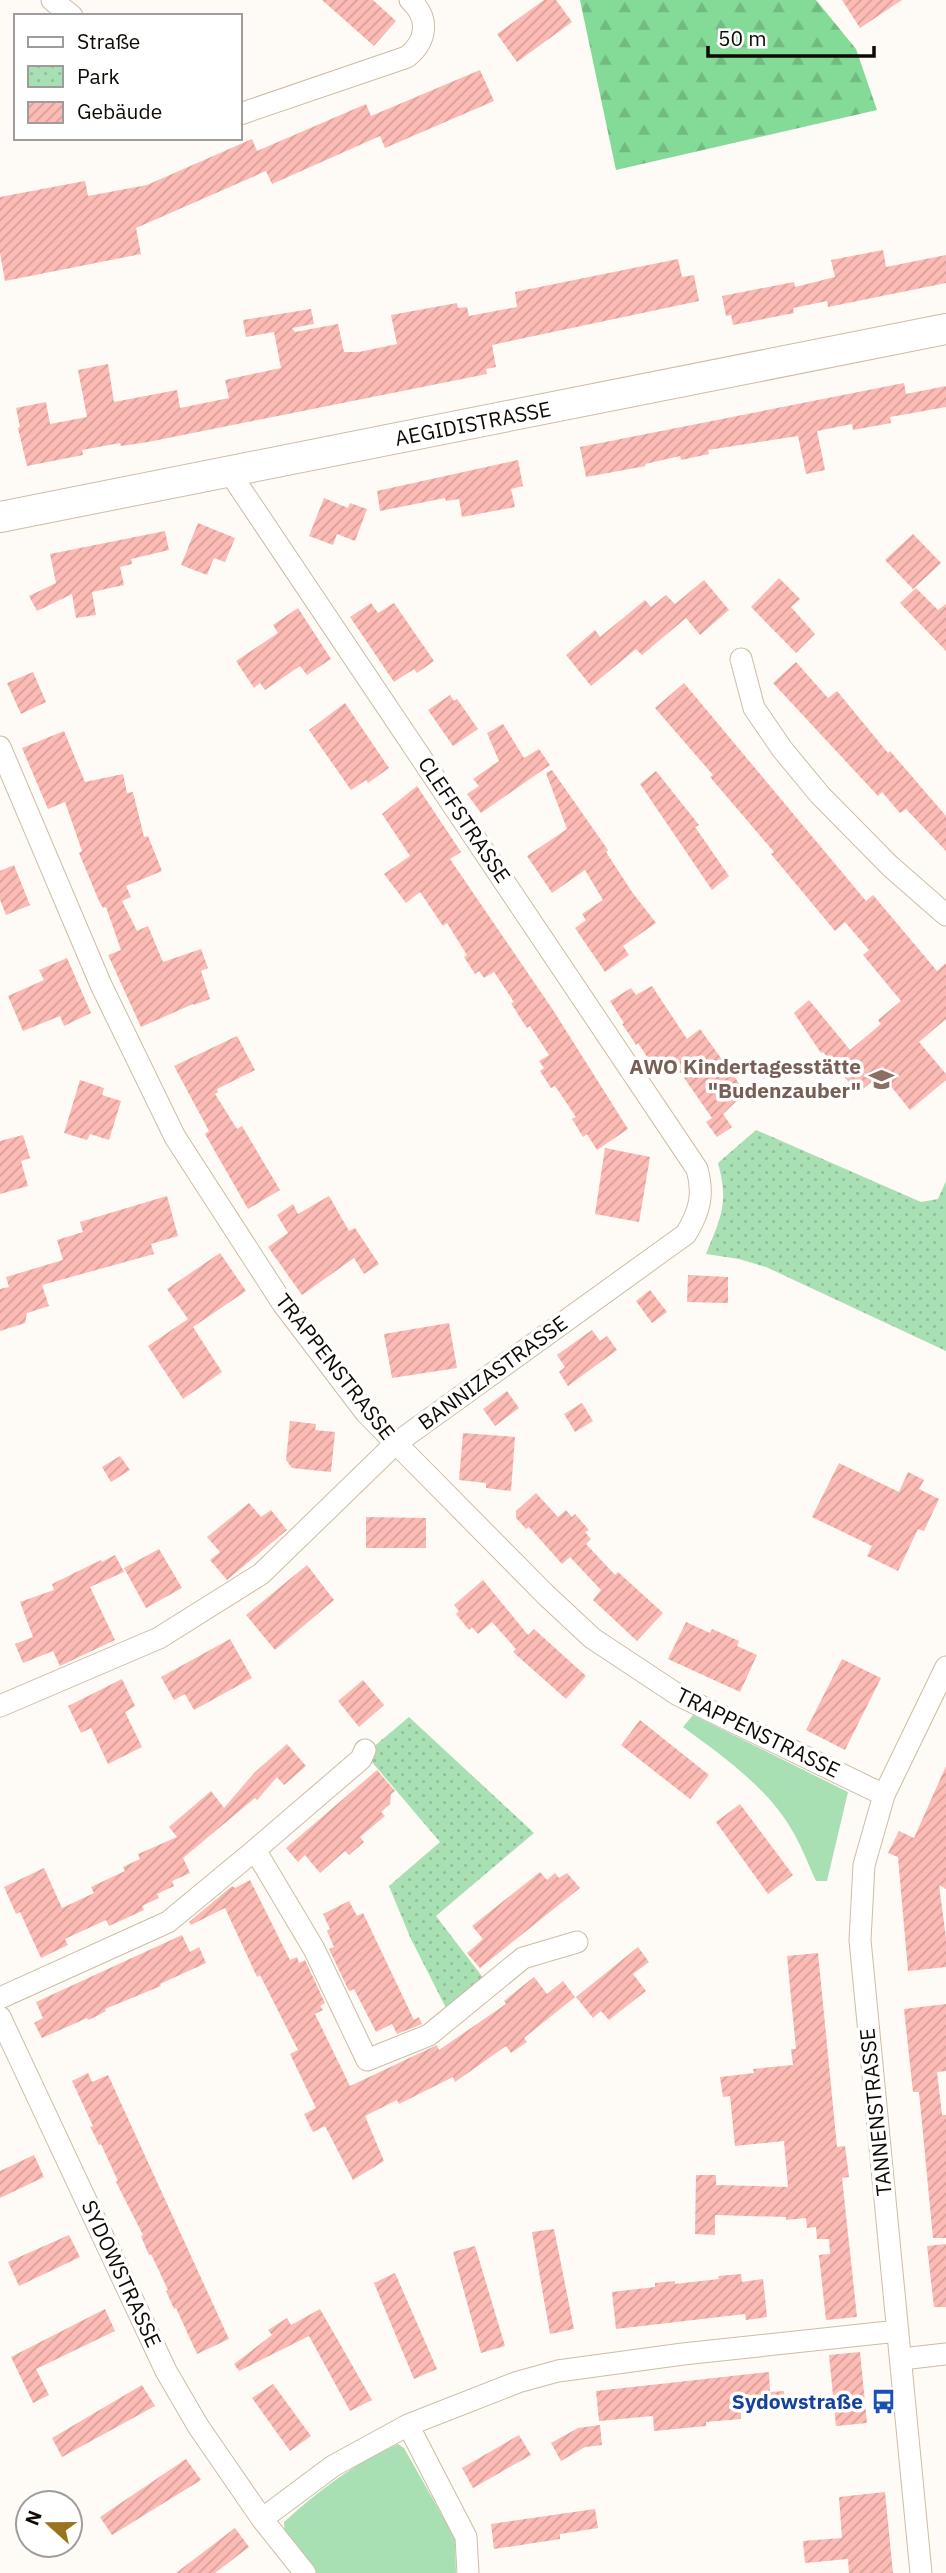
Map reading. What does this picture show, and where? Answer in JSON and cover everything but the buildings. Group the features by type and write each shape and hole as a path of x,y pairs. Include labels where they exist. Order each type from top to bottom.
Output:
{"street":[{"path":"52,0 70,14"},
{"path":"242,113 407,57 418,48 425,26 422,16 410,0"},
{"name":"AEGIDISTRASSE","path":"0,517 946,329"},
{"name":"CLEFFSTRASSE","path":"230,473 696,1168"},
{"path":"741,659 754,708 782,749 820,795 890,866 946,915"},
{"name":"TRAPPENSTRASSE","path":"0,747 101,985 175,1137 284,1304 366,1413 545,1595 592,1639 678,1695 884,1795"},
{"name":"BANNIZASTRASSE","path":"0,1706 159,1638 261,1574 396,1444 686,1234 695,1219 702,1195 696,1168"},
{"name":"TANNENSTRASSE","path":"921,2573 859,1940 864,1865 884,1795 946,1667"},
{"path":"0,1998 168,1922 361,1759 365,1750"},
{"path":"255,1850 314,1949 367,2060 429,2035 523,1958 577,1942"},
{"name":"SYDOWSTRASSE","path":"0,2017 166,2371 198,2426 262,2519 305,2573"},
{"path":"262,2519 333,2466 408,2425 518,2382 558,2371 683,2354 898,2331"},
{"path":"902,2359 946,2354"},
{"path":"408,2425 467,2537 468,2573"}],"green space":[{"path":"580,0 816,0 856,49 877,110 616,170"},
{"path":"756,1130 921,1202 938,1199 946,1181 946,1351 766,1267 739,1259 706,1254 722,1210 723,1189 718,1163"},
{"path":"693,1715 848,1792 827,1881 816,1881 791,1829 765,1795 740,1770 683,1727"},
{"path":"409,1717 534,1833 436,1916 484,1979 447,2010 410,1937 389,1886 440,1842 365,1754"},
{"path":"398,2444 404,2448 455,2538 456,2573 315,2573 285,2535 284,2522 338,2479"}],"place":[{"name":"AWO Kindertagesstätte \"Budenzauber\"","path":"881,1079"},
{"name":"Sydowstraße","path":"883,2402"}]}
